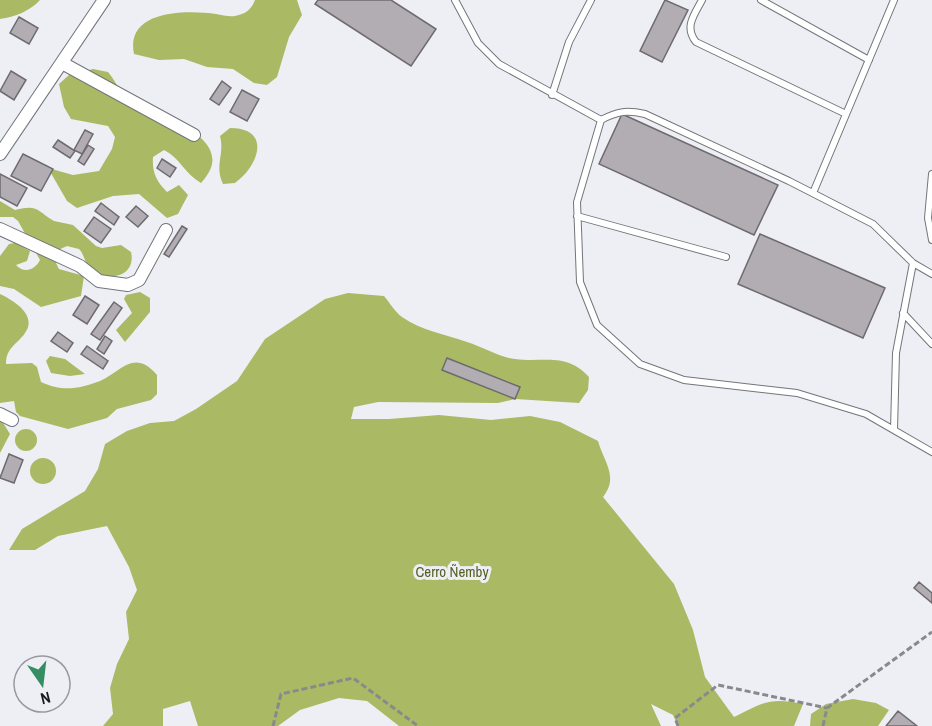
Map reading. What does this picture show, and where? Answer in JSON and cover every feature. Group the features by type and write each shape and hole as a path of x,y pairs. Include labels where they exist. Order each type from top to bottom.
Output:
{"street":[{"path":"0,154 104,0"},
{"path":"62,63 194,135"},
{"path":"0,229 80,266 99,281 128,285 139,280 166,230"},
{"path":"0,414 12,420"}],"lane":[{"path":"455,0 478,43 499,64 552,95 602,120"},
{"path":"552,95 569,42 591,0"},
{"path":"702,0 689,28 696,42 846,114"},
{"path":"761,0 869,60"},
{"path":"813,194 894,0"},
{"path":"932,274 913,263 873,224 645,114 626,110 616,112 602,120 577,202 580,282 597,325 640,363 684,380 797,393 866,414 932,452"},
{"path":"932,174 928,218 932,240"},
{"path":"577,216 726,257"},
{"path":"894,430 896,353 913,263"},
{"path":"903,313 932,344"}],"path":[{"path":"823,726 827,708 932,632"},
{"path":"273,726 281,694 352,678 418,726"},
{"path":"678,726 675,718 718,685 827,708"}],"green space":[{"path":"0,0 40,0 22,13 0,19"},
{"path":"255,0 297,0 302,15 289,37 277,77 267,85 254,83 233,69 207,67 184,59 159,60 134,54 134,39 139,29 148,21 160,16 189,12 236,16 251,8"},
{"path":"93,69 108,72 125,95 189,129 203,140 211,152 211,167 201,183 170,153 164,150 153,157 154,172 163,188 167,192 179,185 188,195 178,214 167,218 139,194 113,196 77,208 67,201 48,168 73,175 99,171 112,149 115,137 108,126 71,119 64,107 59,84 69,75"},
{"path":"230,128 252,134 257,149 255,158 243,176 235,183 223,184 219,171 220,136"},
{"path":"0,201 15,210 33,208 54,221 73,225 96,246 102,248 121,245 131,252 129,268 118,276 102,275 89,266 79,249 67,246 56,251 56,263 59,269 84,276 81,296 41,307 14,289 0,286 0,256 9,244 15,243 30,251 27,261 16,265 19,268 29,270 40,260 18,221 13,217 0,217"},
{"path":"140,292 150,298 150,312 125,342 116,330 132,313 124,299 126,295"},
{"name":"Cerro Ñemby","path":"348,293 384,296 402,317 426,329 509,358 563,361 572,364 589,377 588,390 579,403 515,399 498,403 378,402 354,407 351,419 439,415 491,420 530,416 560,422 598,441 610,476 608,490 603,497 674,584 693,630 705,677 734,717 767,702 783,701 803,704 794,726 678,726 673,715 651,704 661,726 399,726 367,701 339,698 300,710 278,726 198,726 190,701 163,709 163,726 103,726 113,714 110,688 117,664 129,639 126,612 137,590 129,567 107,526 58,536 35,550 9,550 22,529 85,491 98,469 105,444 127,431 150,423 174,421 196,409 237,381 265,339 325,299"},
{"path":"0,294 22,309 28,320 25,333 12,347 6,358 6,364 32,363 37,367 41,382 56,387 71,388 100,381 128,364 141,363 157,375 157,394 151,400 117,409 107,418 68,429 20,416 16,412 14,401 0,403"},
{"path":"50,356 65,359 85,374 70,376 51,373 46,361"},
{"path":"0,418 10,434 0,453"},
{"path":"26,429 34,432 37,440 34,448 26,451 18,448 15,440 18,432"},
{"path":"43,458 52,462 56,471 52,480 43,484 34,480 30,471 34,462"},
{"path":"853,699 876,703 889,710 878,726 810,726 811,714 826,704"}],"building":[{"path":"318,0 391,0 436,29 411,66 315,4"},
{"path":"665,0 688,10 662,62 640,51"},
{"path":"19,17 38,28 29,44 10,33"},
{"path":"11,71 26,80 14,100 0,91"},
{"path":"222,81 231,88 219,105 210,99"},
{"path":"242,90 259,99 247,121 230,112"},
{"path":"622,114 778,185 754,235 599,164"},
{"path":"85,130 93,134 82,154 74,150"},
{"path":"58,140 75,151 70,158 53,147"},
{"path":"88,145 94,149 84,165 78,161"},
{"path":"23,154 53,169 41,191 11,176"},
{"path":"162,159 176,168 170,177 157,168"},
{"path":"0,174 27,188 17,206 0,197"},
{"path":"101,203 119,217 114,225 95,211"},
{"path":"136,206 148,216 138,227 126,217"},
{"path":"94,217 111,229 101,243 84,231"},
{"path":"182,226 187,229 169,257 164,254"},
{"path":"760,234 885,288 863,338 738,284"},
{"path":"85,296 99,305 87,324 73,315"},
{"path":"114,302 122,308 100,340 91,334"},
{"path":"58,332 73,343 67,352 51,341"},
{"path":"105,336 112,341 104,354 97,349"},
{"path":"87,346 108,361 103,369 81,354"},
{"path":"447,358 520,387 515,399 442,370"},
{"path":"9,454 23,460 14,483 0,478"},
{"path":"919,582 932,593 932,603 914,588"},
{"path":"898,711 917,726 886,726"}]}
